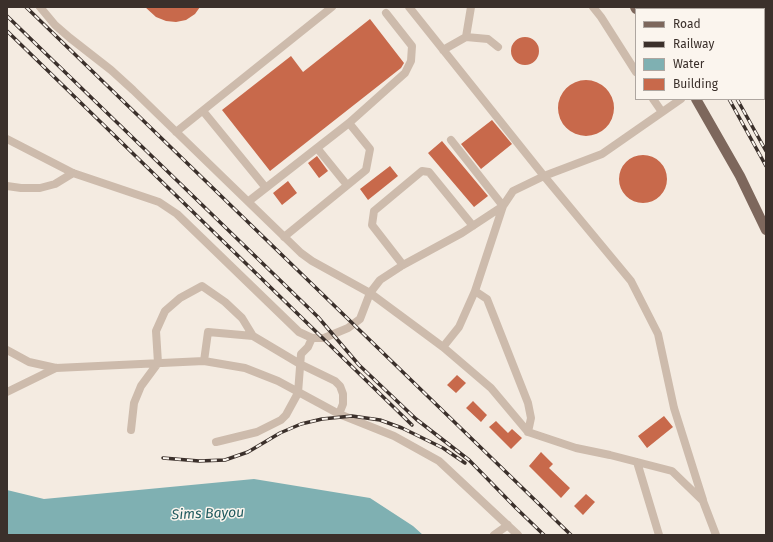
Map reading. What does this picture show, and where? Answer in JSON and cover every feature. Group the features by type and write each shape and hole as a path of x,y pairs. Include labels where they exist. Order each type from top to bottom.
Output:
{"main road":[{"path":"697,100 740,176 766,230"}],"lane":[{"path":"40,7 70,38 128,85 249,201 284,237 312,261 370,293 442,347 491,388 528,432 576,448 672,471 703,501"},
{"path":"176,132 332,7"},
{"path":"410,7 544,176 631,281 658,334 674,408 703,501 716,535"},
{"path":"466,37 471,7"},
{"path":"593,7 635,70"},
{"path":"249,201 349,123 405,73 412,60 412,46 386,13"},
{"path":"443,50 466,37 488,39 498,47"},
{"path":"654,100 662,112"},
{"path":"442,347 459,327 475,290 503,206 513,191 544,176 602,154 680,100"},
{"path":"204,110 266,188"},
{"path":"284,237 366,170 370,149 349,123"},
{"path":"7,139 72,173 159,202 177,214 299,332 312,338 328,337 348,328 360,319 370,293 380,280 403,265 473,226 503,206"},
{"path":"451,140 503,206"},
{"path":"317,148 347,185"},
{"path":"403,265 372,225 374,211 422,170 429,172 473,226"},
{"path":"7,186 40,188 55,184 72,173"},
{"path":"131,430 134,403 140,386 158,363 156,331 165,311 180,298 202,286 225,302 242,318 253,336"},
{"path":"475,290 487,299 528,403 531,418 528,432"},
{"path":"204,361 208,332 253,336 300,364 335,381 340,386 342,394 343,404 339,414"},
{"path":"216,442 257,432 281,420 288,413 298,393 301,354 308,347 312,338"},
{"path":"7,350 28,362 56,368 204,361 245,368 278,381 339,414 394,436 439,461 518,535"},
{"path":"7,392 56,368"},
{"path":"637,462 659,535"},
{"path":"494,535 508,525"}],"water":[{"name":"Sims Bayou","path":"254,479 370,498 413,526 423,535 7,535 7,490 44,499"}],"building":[{"path":"145,7 200,7 195,14 186,20 176,22 166,21 156,17"},
{"path":"370,19 404,63 401,68 270,171 222,110 291,56 303,72"},
{"path":"525,37 531,38 535,41 538,45 538,57 535,61 531,64 525,65 519,64 515,61 512,57 511,51 512,45 515,41 519,38"},
{"path":"580,80 592,80 602,84 610,92 614,102 614,114 610,124 602,132 592,136 580,136 570,132 562,124 558,114 558,102 562,92 570,84"},
{"path":"492,120 512,144 481,169 461,144"},
{"path":"442,141 488,196 474,207 428,153"},
{"path":"643,155 652,157 660,162 665,170 667,179 665,188 660,196 652,201 643,203 634,201 626,196 621,188 619,179 621,170 626,162 634,157"},
{"path":"317,156 328,171 319,178 308,163"},
{"path":"390,166 398,176 368,200 360,189"},
{"path":"288,181 297,193 282,205 273,193"},
{"path":"457,375 466,383 456,393 447,385"},
{"path":"473,401 487,415 481,422 466,408"},
{"path":"664,416 673,427 647,448 638,436"},
{"path":"496,421 508,433 512,429 522,438 511,449 489,427"},
{"path":"541,452 553,464 549,468 570,488 561,498 529,466"},
{"path":"586,494 595,502 583,515 574,506"}],"railway":[{"path":"26,7 571,535"},
{"path":"7,16 318,317 359,365 416,419 469,460 544,535"},
{"path":"7,31 412,425"},
{"path":"730,100 766,166"},
{"path":"738,100 766,151"},
{"path":"163,458 199,461 225,460 248,452 280,433 301,424 322,419 352,416 380,420 402,428 443,448 465,463"}]}
